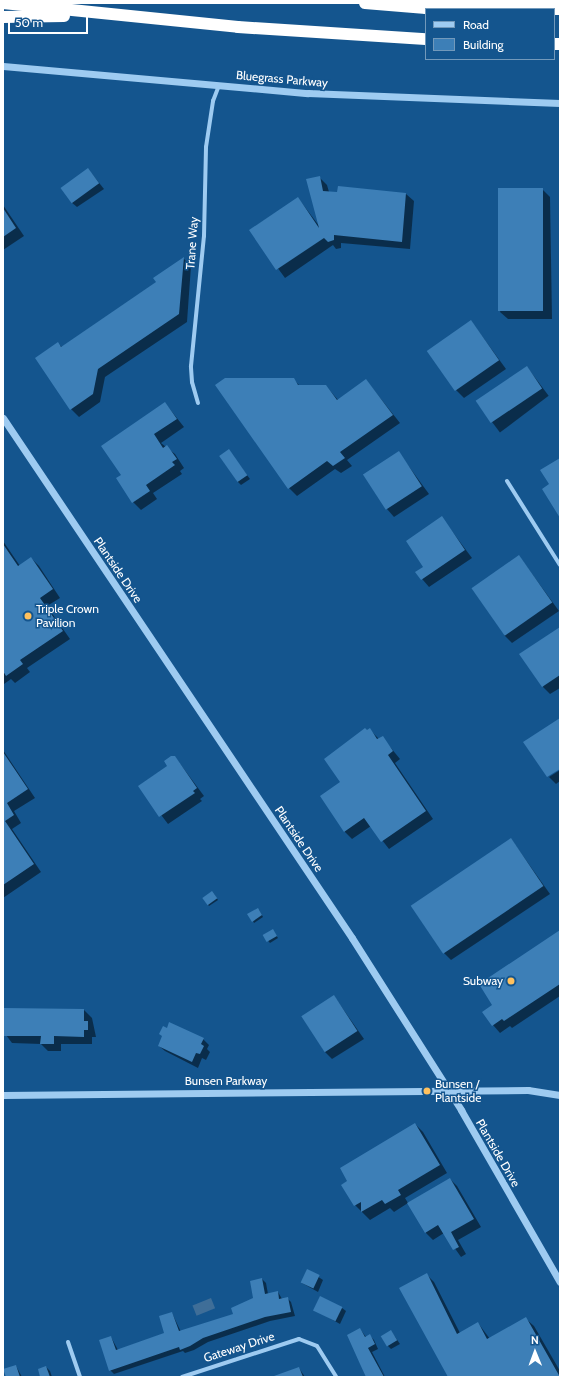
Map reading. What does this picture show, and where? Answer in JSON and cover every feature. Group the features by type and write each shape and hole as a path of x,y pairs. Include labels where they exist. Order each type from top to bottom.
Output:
{"highway":[{"path":"3,3 238,27 425,40"},
{"path":"365,3 426,8"},
{"path":"3,17 119,15"}],"street":[{"name":"Bluegrass Parkway","path":"3,66 364,96 560,103"},
{"name":"Trane Way","path":"198,403 192,382 190,366 204,236 206,147 212,101 219,85"},
{"name":"Plantside Drive","path":"3,418 352,938 448,1091 560,1282"},
{"path":"507,481 560,565"},
{"name":"Bunsen Parkway","path":"3,1095 528,1090 560,1095"},
{"name":"Gateway Drive","path":"182,1377 290,1341 304,1340 321,1350 336,1377"},
{"path":"68,1342 80,1377"}],"water":[{"path":"211,1298 215,1308 197,1316 192,1305"}],"building":[{"path":"88,168 99,183 72,203 60,188"},
{"path":"320,176 323,191 337,192 338,186 406,193 402,242 334,235 334,240 328,242 324,238 276,270 249,230 298,197 319,228 306,179"},
{"path":"498,188 543,188 543,311 498,311"},
{"path":"3,208 16,228 3,237"},
{"path":"184,257 179,314 98,369 93,394 70,410 35,358 58,342 61,347 156,282 153,278"},
{"path":"471,320 499,360 455,391 427,351"},
{"path":"527,366 542,388 491,423 476,401"},
{"path":"225,378 294,378 298,385 326,385 337,400 366,379 393,415 340,452 345,458 333,466 327,461 288,489 215,385"},
{"path":"165,402 177,419 154,434 163,448 167,445 177,459 172,462 175,465 146,485 150,491 132,503 116,478 121,475 101,446"},
{"path":"229,449 247,475 238,482 219,456"},
{"path":"399,451 422,486 386,510 363,474"},
{"path":"560,458 560,518 542,489 549,484 540,470"},
{"path":"442,516 465,550 421,580 415,572 423,567 406,541"},
{"name":"Triple Crown Pavilion","path":"3,544 18,566 31,557 53,589 40,598 63,631 20,660 23,664 6,676 3,671"},
{"path":"519,555 552,603 505,636 471,588"},
{"path":"560,627 560,675 542,687 519,654"},
{"path":"560,718 560,769 547,777 523,742"},
{"path":"365,728 367,730 370,728 377,739 383,736 393,751 388,755 426,811 381,842 364,818 344,832 320,796 340,782 324,759"},
{"path":"3,752 28,789 7,803 14,815 5,821 34,864 3,885"},
{"path":"171,756 175,756 197,788 193,791 195,793 159,817 138,786 167,766 164,761"},
{"path":"511,838 543,886 443,954 411,906"},
{"path":"212,891 217,898 208,905 202,898"},
{"path":"258,908 262,915 252,922 247,914"},
{"path":"273,929 277,936 267,942 263,935"},
{"path":"560,930 560,984 504,1021 502,1019 492,1026 482,1012 492,1005 479,984"},
{"path":"334,995 357,1031 325,1052 301,1016"},
{"path":"3,1008 84,1009 84,1021 88,1021 88,1030 84,1030 84,1037 54,1036 54,1044 40,1044 41,1036 3,1036"},
{"path":"169,1022 204,1038 201,1044 204,1046 200,1054 196,1053 192,1062 158,1046 162,1036 159,1034 163,1026 167,1028"},
{"path":"415,1123 440,1165 398,1190 401,1195 385,1204 382,1200 361,1212 361,1202 354,1206 341,1185 347,1181 340,1168"},
{"path":"450,1178 474,1219 451,1232 459,1247 453,1250 438,1225 425,1233 407,1203"},
{"path":"307,1269 320,1275 313,1289 301,1283"},
{"path":"427,1273 457,1334 478,1322 487,1339 526,1317 560,1377 448,1377 399,1288"},
{"path":"262,1278 265,1294 278,1291 279,1299 288,1297 291,1312 265,1317 203,1338 180,1350 179,1347 109,1371 99,1340 111,1336 116,1350 164,1333 159,1316 172,1312 179,1331 233,1314 231,1308 253,1298 250,1281"},
{"path":"320,1296 342,1307 335,1321 313,1310"},
{"path":"360,1328 365,1337 370,1334 375,1344 368,1348 384,1377 366,1377 347,1335"},
{"path":"391,1330 397,1340 387,1346 381,1336"},
{"path":"16,1365 20,1377 6,1377 3,1369"},
{"path":"46,1366 50,1377 40,1377 38,1369"},
{"path":"299,1367 303,1377 274,1377 274,1376"}],"place":[{"name":"Triple Crown Pavilion","path":"28,616"},
{"name":"Subway","path":"511,981"},
{"name":"Bunsen / Plantside","path":"427,1091"}]}
